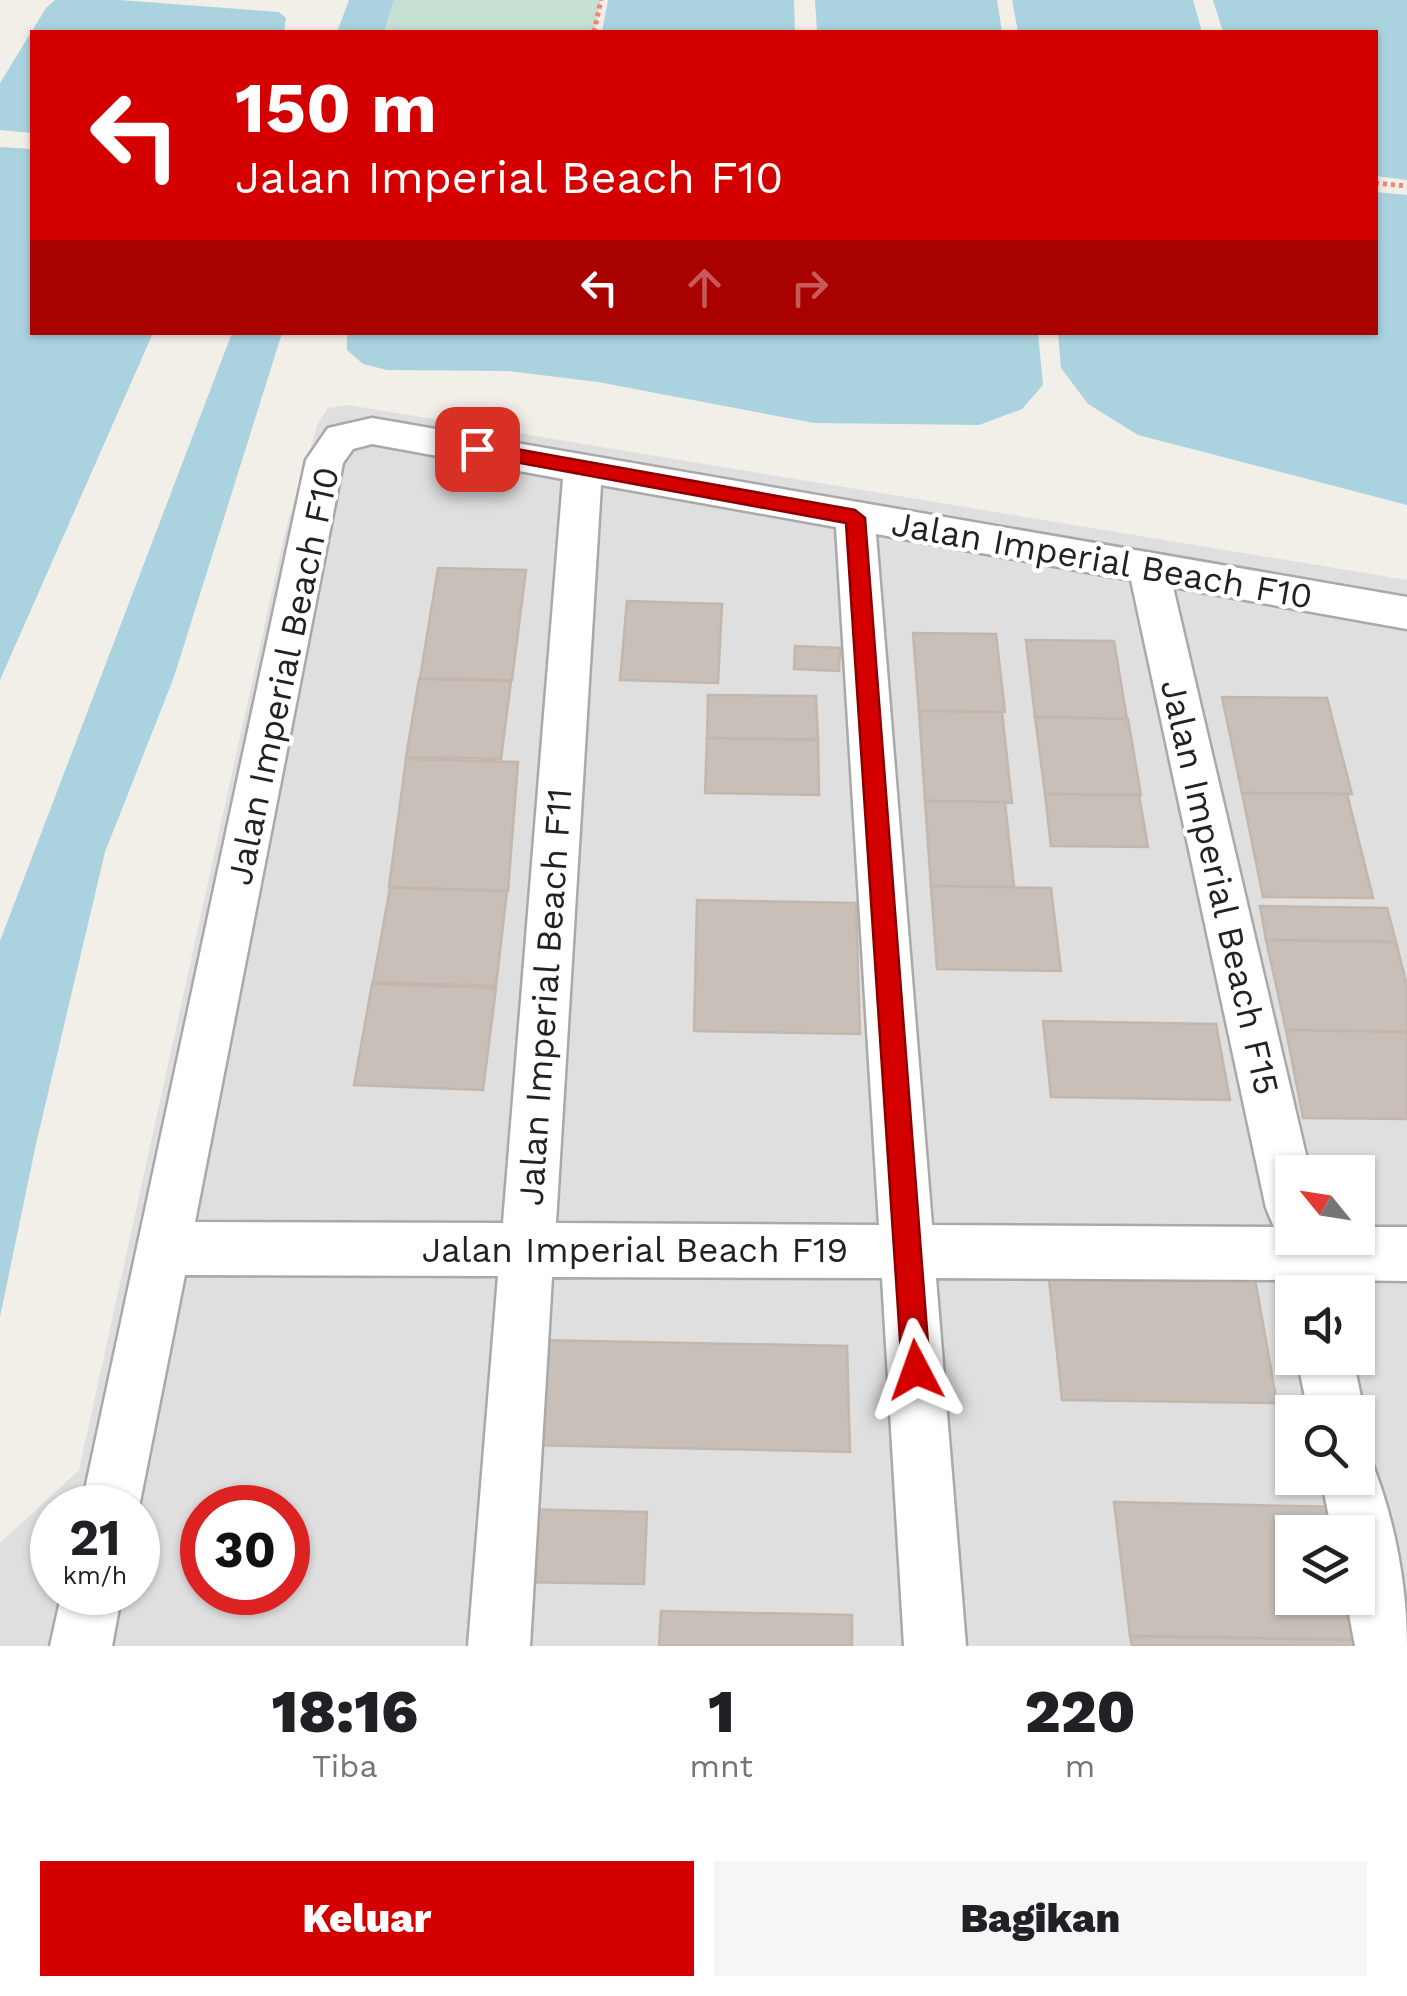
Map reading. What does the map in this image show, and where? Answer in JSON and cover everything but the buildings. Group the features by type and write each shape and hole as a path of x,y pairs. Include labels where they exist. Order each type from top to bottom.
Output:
{"street":[{"name":"Jalan Imperial Beach F10","path":"115,1485 326,460 342,438 372,431 1407,614"},
{"name":"Jalan Imperial Beach F11","path":"499,1646 583,468"},
{"path":"855,518 935,1646"},
{"name":"Jalan Imperial Beach F15","path":"1148,566 1280,1155"},
{"name":"Jalan Imperial Beach F19","path":"163,1248 907,1252 1275,1248"},
{"name":"Jalan Imperial Beach F19","path":"1375,1252 1407,1254"},
{"path":"1354,1495 1386,1646"},
{"path":"81,1646 87,1615"}],"path":[{"path":"594,30 600,0"},
{"path":"1378,183 1407,186"}],"shaded area":[{"path":"348,405 1407,580 1407,1646 0,1646 0,1543 30,1515 30,1615 160,1615 160,1485 63,1485 79,1470 285,532 318,423 328,408"}],"green space":[{"path":"394,0 601,0 594,30 385,30"}],"water":[{"path":"55,0 119,0 279,12 286,18 284,30 33,30"},
{"path":"349,0 394,0 385,30 338,30"},
{"path":"608,0 794,0 795,30 602,30"},
{"path":"815,0 997,0 1002,30 817,30"},
{"path":"1012,0 1193,0 1201,30 1018,30"},
{"path":"1213,0 1407,0 1407,180 1378,176 1378,30 1222,30"},
{"path":"30,34 30,133 0,130 0,83"},
{"path":"0,147 30,149 30,335 152,335 0,680"},
{"path":"1378,192 1407,195 1407,505 1138,435 1088,404 1061,368 1058,335 1378,335"},
{"path":"231,335 281,335 174,677 105,852 0,1317 0,941"},
{"path":"347,335 1038,335 1043,385 1022,409 979,425 814,423 598,382 508,371 387,370 363,364 347,350"}],"route":[{"path":"477,449 855,518 916,1370"}]}
